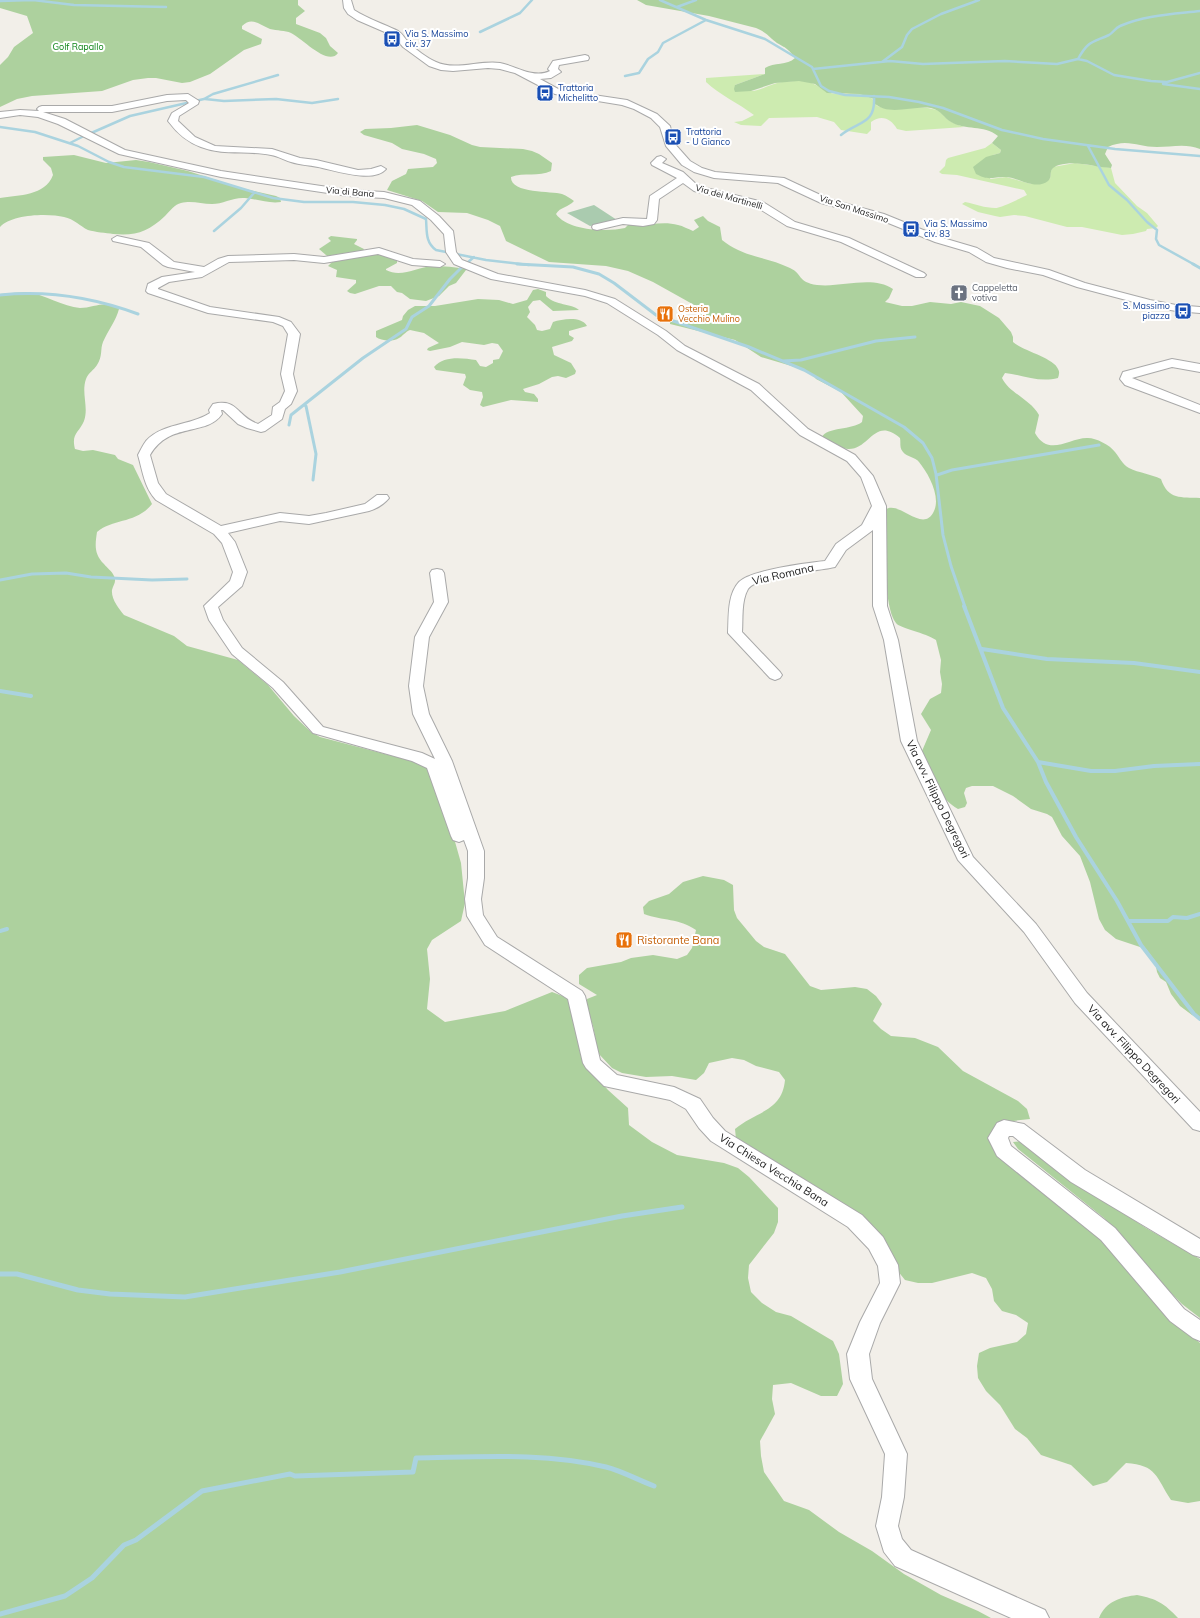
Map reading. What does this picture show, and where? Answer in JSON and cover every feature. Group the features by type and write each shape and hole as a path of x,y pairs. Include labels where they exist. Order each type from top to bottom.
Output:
{"street":[{"name":"Via San Massimo","path":"346,0 348,8 351,12 360,18 397,34 406,45 432,64 441,67 453,68 488,65 500,66 518,71 558,92 624,102 637,107 654,116 665,126 670,144 686,163 698,170 714,175 780,180 825,201 880,216 940,240 973,250 990,260 1006,265 1045,272 1081,285 1149,303 1176,308 1200,310"},
{"path":"528,76 548,76 556,72 553,69 556,64 585,58"},
{"path":"5,114 13,111 31,109 116,109 167,98 188,97 194,101 193,104 175,115 173,121 192,140 207,147 217,149 258,150 272,152 298,161 317,163 356,173 372,172 381,168"},
{"name":"Via di Bana","path":"5,114 39,113 58,120 107,146 122,152 221,174 332,190 384,195 416,203 435,218 449,233 453,254 458,262 495,277 598,296 611,301 662,333"},
{"name":"Via dei Martinelli","path":"661,159 656,163 679,174 692,186 702,190 759,204 791,224 845,240 920,275"},
{"path":"597,227 623,221 643,223 650,222 652,220 654,198 683,179 687,174 714,175"},
{"path":"117,239 145,245 167,263 172,265 204,271"},
{"path":"440,264 412,262 379,252 350,255 324,260 294,257 228,259 222,260 198,275 162,280 152,286 152,291 208,310 275,319 287,324 294,334 287,374 291,391 285,404 279,407 278,416 271,422 261,428 253,427 232,413 228,407 217,407 215,410 216,414 209,421 190,428 179,428 165,432 153,441 144,454 151,485 155,492 219,531 228,542 240,572 237,583 211,606 216,620 234,647 278,685 318,730 417,757 434,765 468,862 476,866"},
{"name":"Via avv. Filippo Degregori","path":"662,333 681,348 754,387 804,432 851,458 867,476 879,506 880,606 891,640 908,741 966,860 1030,928 1081,998 1200,1124"},
{"path":"1200,368 1172,363 1126,375 1129,382 1200,409"},
{"path":"219,531 250,523 280,518 309,520 326,517 369,507 382,498"},
{"name":"Via Romana","path":"775,675 744,643 736,632 738,600 744,584 764,576 830,564 841,547 868,528 879,506"},
{"name":"Via Chiesa Vecchia Bana","path":"437,573 441,602 422,637 416,686 421,714 444,761 476,850 473,899 475,916 490,941 555,981 576,996 592,1063 611,1081 674,1094 694,1104 706,1123 718,1136 855,1221 876,1243 888,1265 890,1283 870,1322 858,1354 861,1379 896,1454 893,1497 887,1526 892,1544 903,1558 1037,1618"},
{"path":"1200,1249 1078,1176 1017,1129 1004,1128 998,1138 1004,1151 1108,1234 1177,1315 1200,1332"}],"green space":[{"name":"Golf Rapallo","path":"0,0 298,0 298,5 305,11 296,18 296,24 320,33 326,38 330,46 338,53 334,56 322,54 291,33 270,29 256,22 249,22 242,26 242,29 262,39 261,44 244,50 210,74 190,82 182,83 148,78 133,80 102,91 32,96 17,99 0,107 0,65 8,57 14,47 33,33 27,16 0,8"},
{"path":"637,0 1200,0 1200,149 1189,146 1150,147 1121,143 1108,147 1105,154 1112,165 1111,168 1079,163 1059,165 1053,168 1048,181 1038,185 1005,177 984,177 976,174 973,167 986,157 1000,153 1001,150 992,143 998,136 992,132 957,125 948,120 935,109 924,107 894,110 887,109 874,103 874,99 860,94 827,93 815,84 799,81 775,83 751,91 735,92 735,85 765,74 765,68 788,62 795,58 786,48 756,28 709,16 646,5"},
{"path":"765,74 735,85 746,90 753,91 780,82 808,82 831,93 864,94 869,96 877,106 884,108 898,109 919,107 937,110 951,122 964,127 906,131 897,129 889,120 879,118 871,122 871,130 867,134 841,130 834,122 817,117 769,118 761,126 741,125 734,122 742,121 754,115 706,82 706,78"},
{"path":"417,125 450,135 480,147 523,149 539,154 552,163 551,171 542,174 511,177 512,182 524,189 557,193 567,196 574,201 556,214 562,220 578,227 608,230 625,228 629,224 641,225 666,223 680,225 693,231 699,227 694,220 703,216 708,221 720,227 722,240 730,246 747,254 790,268 794,270 803,280 811,284 826,285 866,282 885,285 893,289 889,298 885,302 902,306 912,306 930,302 951,304 961,302 980,306 999,318 1011,332 1013,342 1051,361 1059,370 1058,378 1044,380 1005,373 1002,378 1009,388 1035,409 1039,415 1035,433 1041,440 1047,444 1053,445 1091,438 1106,444 1113,449 1123,463 1129,468 1161,479 1167,491 1171,494 1181,497 1200,498 1200,1018 1192,1015 1180,1006 1171,994 1166,982 1160,978 1155,961 1146,949 1116,939 1105,930 1099,919 1090,882 1080,856 1062,836 1052,817 1031,809 1013,796 993,786 972,786 966,788 964,793 967,803 965,807 958,809 944,798 935,784 922,751 931,730 921,714 930,699 941,693 941,660 936,640 932,637 898,625 892,614 887,586 885,510 891,508 897,509 917,518 924,519 929,517 934,511 936,499 930,478 917,460 905,454 902,450 900,438 891,432 878,432 862,445 848,449 826,440 822,437 829,432 858,425 862,422 863,416 841,392 816,379 812,374 805,370 761,357 735,340 670,324 670,322 698,317 700,315 700,310 696,306 653,282 628,271 606,266 549,262 506,241 500,226 488,220 467,213 438,212 422,201 387,190 392,181 406,174 408,169 433,167 437,163 436,159 424,154 402,149 392,143 364,135 360,132 365,129"},
{"path":"992,143 1001,150 1000,153 993,155 990,179 1006,177 1031,184 1050,179 1053,167 1075,163 1111,168 1115,183 1137,206 1147,213 1158,226 1156,228 1147,229 1146,231 1122,235 1082,227 1067,227 1025,216 1014,215 1000,217 978,212 962,204 965,202 984,207 998,208 1027,195 1024,190 957,175 942,174 939,172 945,166 948,158 985,148"},
{"path":"74,155 106,163 136,160 149,162 188,171 241,188 276,196 280,198 281,202 241,198 216,204 189,202 181,203 175,206 153,226 141,232 128,234 113,234 91,231 68,218 49,215 21,217 13,219 0,227 0,198 31,193 44,187 53,175 51,168 43,160 43,157"},
{"path":"594,205 617,220 616,222 590,226 567,213"},
{"path":"331,236 357,239 354,244 364,249 362,253 381,255 397,259 397,263 386,269 392,272 403,273 432,266 454,267 466,270 456,283 449,286 439,296 426,301 410,299 402,293 397,292 391,286 379,286 355,294 350,293 347,291 356,283 356,280 336,277 337,270 328,266 333,261 319,249 331,241 328,238"},
{"path":"538,289 546,292 546,296 550,299 572,306 579,310 553,311 540,300 533,301 528,307 530,312 527,317 535,325 537,330 542,331 550,329 553,322 567,319 581,321 587,326 569,331 569,335 574,338 572,341 552,347 554,355 571,363 576,371 575,374 566,378 558,376 552,377 539,384 523,389 525,392 534,394 538,399 538,402 511,400 483,407 480,405 483,397 482,392 470,390 463,385 466,377 465,374 436,370 434,367 438,363 448,359 460,358 476,360 480,366 486,367 493,363 493,360 499,359 503,351 498,344 492,343 484,345 462,342 450,347 430,351 427,350 428,348 439,343 424,333 410,330 399,338 390,340 376,337 376,331 402,320 403,316 408,310 415,306 435,306 478,299 499,300 513,304 527,300 533,290"},
{"path":"26,292 40,295 74,307 85,308 105,304 119,309 116,318 103,342 99,362 86,379 84,390 86,410 85,416 82,425 75,436 74,444 75,449 83,451 93,450 115,455 118,459 133,465 152,504 139,515 111,525 97,532 96,545 98,557 111,571 115,578 112,593 120,610 124,615 174,636 187,646 238,660 268,685 294,716 311,732 320,737 427,765 441,792 461,863 465,903 461,921 432,940 427,949 430,979 427,1009 445,1022 505,1011 552,992 568,998 587,1066 608,1090 628,1108 629,1125 652,1142 677,1155 724,1163 738,1168 749,1177 778,1208 778,1222 774,1233 749,1265 748,1278 751,1292 762,1303 776,1312 791,1316 833,1341 839,1354 843,1384 837,1396 821,1396 791,1383 773,1385 772,1399 775,1414 760,1441 764,1472 784,1501 809,1510 839,1532 872,1551 904,1574 941,1595 991,1618 0,1618 0,294"},
{"path":"703,876 724,880 733,885 734,910 737,918 756,941 764,947 785,954 810,986 821,990 855,987 867,989 876,996 882,1004 873,1021 881,1029 891,1036 915,1038 938,1047 963,1071 1018,1101 1027,1109 1030,1119 1004,1122 990,1136 1103,1238 1179,1326 1200,1343 1200,1501 1188,1503 1171,1500 1154,1474 1144,1466 1136,1464 1126,1463 1107,1482 1093,1486 1071,1465 1041,1455 1027,1438 1015,1429 1000,1405 986,1391 978,1378 977,1366 979,1353 990,1348 1017,1342 1026,1334 1028,1323 1016,1315 1002,1311 994,1301 992,1289 986,1278 972,1273 932,1283 918,1283 905,1280 897,1270 872,1227 853,1209 765,1159 736,1139 735,1129 767,1110 779,1099 783,1091 785,1080 779,1072 756,1066 744,1060 732,1058 709,1063 704,1073 696,1080 672,1076 646,1077 622,1073 612,1068 598,1053 593,1026 587,1009 587,999 597,995 579,984 579,975 587,968 621,962 631,958 653,955 677,959 687,955 692,948 696,930 683,923 644,914 643,907 649,901 669,894 683,882"},
{"path":"1022,1141 1093,1193 1146,1228 1200,1259 1200,1318 1182,1304 1139,1260 1104,1218 1018,1149 1013,1142"},
{"path":"1137,1595 1160,1602 1178,1618 1099,1618 1102,1612 1110,1604 1125,1597"}],"waterway":[{"path":"0,1 33,0 74,5 166,7"},
{"path":"480,32 520,13 532,0"},
{"path":"660,0 706,20"},
{"path":"677,7 696,0"},
{"path":"882,62 902,47 907,35 912,29 941,14 979,0"},
{"path":"1078,59 1087,46 1094,41 1109,35 1120,26 1130,22 1149,17 1200,11"},
{"path":"625,76 639,73 648,59 658,52 663,43 706,20"},
{"path":"706,20 765,39 812,67 821,86 829,91 845,95 874,96"},
{"path":"882,62 890,61 923,64 1005,61 1057,64 1078,59"},
{"path":"1078,59 1087,61 1114,75 1151,81 1167,82 1200,73"},
{"path":"813,69 882,62"},
{"path":"89,134 130,116 204,99 213,94 278,75"},
{"path":"1163,84 1200,89"},
{"path":"841,135 847,130 865,121 869,117 874,105 874,96"},
{"path":"874,96 889,97 919,102 943,108 1002,130 1043,139 1115,149 1200,156"},
{"path":"205,99 224,101 276,99 312,103 338,99"},
{"path":"0,127 35,132 78,146 109,162 124,167 204,177 273,198 304,202 353,202 385,205 404,209 426,219 428,240 432,247 436,250 473,257"},
{"path":"70,143 84,136"},
{"path":"1088,146 1109,185 1127,200 1147,222 1157,230 1156,239 1159,245 1195,265"},
{"path":"214,231 241,208 254,193"},
{"path":"467,263 473,257"},
{"path":"473,257 523,264"},
{"path":"517,264 523,264"},
{"path":"523,264 573,267 599,274 614,283 656,315 749,347 782,361"},
{"path":"523,264 529,265"},
{"path":"1193,264 1200,268"},
{"path":"289,425 291,415 363,358 406,329 412,317 429,306 450,279 463,266"},
{"path":"0,295 35,293 70,296 104,303 138,314"},
{"path":"782,361 801,360 876,341 915,337"},
{"path":"782,361 804,370 904,427 923,443 932,458 936,474 943,535 951,566 965,607"},
{"path":"304,405 306,406 316,454 313,480"},
{"path":"937,475 952,470 1099,445"},
{"path":"0,580 32,574 66,573 91,577 152,580 187,579"},
{"path":"964,606 1003,708 1038,762"},
{"path":"982,649 1047,659 1134,663 1200,672"},
{"path":"0,691 31,696"},
{"path":"1038,762 1091,771 1115,771 1154,766 1200,764"},
{"path":"1038,762 1046,782 1076,837 1117,901 1141,945 1194,1014 1200,1019"},
{"path":"1128,921 1168,921 1173,917 1187,918 1200,914"},
{"path":"0,931 7,929"},
{"path":"0,1274 17,1274 78,1290 110,1294 185,1297 340,1272 622,1216 682,1207"},
{"path":"0,1614 65,1596 92,1578 124,1545 136,1540 202,1491 290,1474 295,1476 413,1472 416,1458 487,1456 535,1457 583,1462 624,1473 654,1486"}],"place":[{"name":"Via S. Massimo civ. 37","path":"392,39"},
{"name":"Trattoria Michelitto","path":"545,93"},
{"name":"Trattoria - U Gianco","path":"673,137"},
{"name":"Via S. Massimo civ. 83","path":"911,229"},
{"name":"Cappeletta votiva","path":"959,293"},
{"name":"S. Massimo piazza","path":"1183,311"},
{"name":"Osteria Vecchio Mulino","path":"665,314"},
{"name":"Ristorante Bana","path":"624,940"}]}
